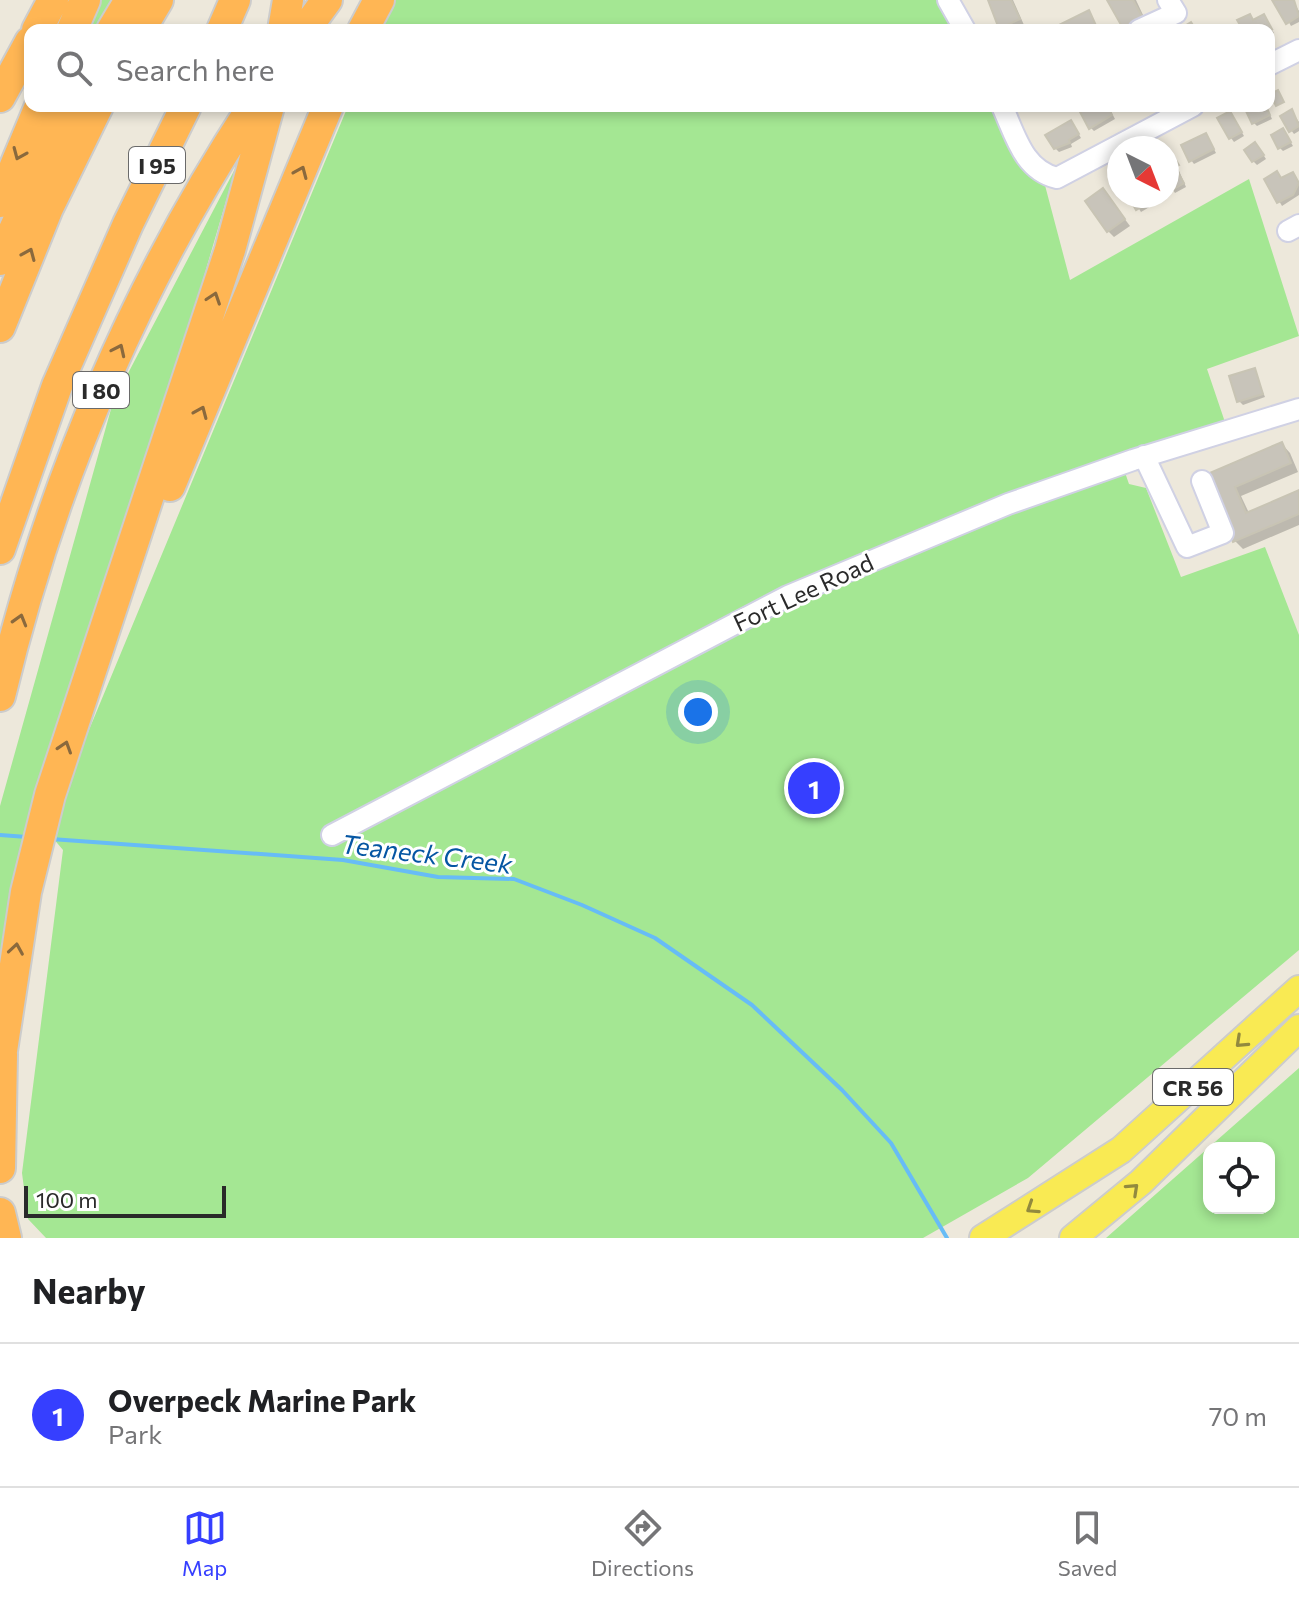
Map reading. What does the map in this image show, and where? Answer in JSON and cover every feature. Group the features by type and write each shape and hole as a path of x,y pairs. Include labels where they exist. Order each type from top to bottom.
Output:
{"highway":[{"path":"40,24 53,0"},
{"path":"75,24 85,0"},
{"path":"116,24 130,0"},
{"path":"144,24 158,0"},
{"path":"225,24 235,0"},
{"path":"284,24 288,0"},
{"path":"309,24 327,0"},
{"path":"366,24 379,0"},
{"path":"0,97 24,53"},
{"path":"0,202 38,112"},
{"path":"0,260 68,112"},
{"path":"0,327 48,208 95,112"},
{"name":"I 95","path":"0,549 45,415 128,224 183,112"},
{"path":"102,638 136,567 326,112"},
{"path":"0,1168 1,1059 19,930 43,821 225,263 262,114"},
{"name":"I 80","path":"0,696 42,546 108,374 176,235 262,114"},
{"name":"I 95","path":"0,478 87,288 128,224"},
{"path":"0,1213 6,1238"}],"main road":[{"name":"CR 56","path":"983,1238 1121,1150 1299,989"},
{"name":"CR 56","path":"1073,1238 1141,1182 1299,1028"}],"street":[{"path":"948,0 962,24"},
{"path":"1152,24 1176,13 1168,0"},
{"path":"1275,62 1299,50"},
{"path":"1005,112 1024,155 1042,174 1057,178 1182,112"},
{"name":"Fort Lee Road","path":"332,835 788,596 1008,504 1138,458 1297,414"},
{"path":"1138,458 1187,547 1223,533 1202,481"}],"green space":[{"path":"94,0 111,0 98,24 84,24"},
{"path":"392,0 948,0 962,24 382,24"},
{"path":"346,112 1006,112 1042,174 1070,280 1249,179 1299,336 1207,369 1228,431 1122,464 1129,484 1146,488 1181,577 1265,547 1299,635 1299,950 1028,1178 923,1238 46,1238 28,1219 22,1173 63,850 47,831"},
{"path":"236,167 166,406 25,830 0,961 0,806 113,402"},
{"path":"1299,1068 1299,1238 1106,1238 1203,1153 1203,1214 1275,1214 1275,1142 1215,1142"}],"building":[{"path":"988,0 1011,0 1020,19 1010,24 997,24"},
{"path":"1107,0 1133,0 1146,24 1121,24"},
{"path":"1272,0 1294,0 1299,16 1286,24"},
{"path":"1089,10 1095,24 1061,24"},
{"path":"1250,14 1253,20 1264,14 1269,24 1239,24 1237,20"},
{"path":"1278,90 1284,102 1276,106 1275,104 1275,92"},
{"path":"1292,109 1299,126 1289,132 1280,116"},
{"path":"1080,112 1111,112 1112,115 1089,129"},
{"path":"1231,112 1242,132 1229,139 1217,118"},
{"path":"1246,112 1269,112 1270,115 1252,124"},
{"path":"1071,120 1079,134 1069,140 1070,143 1054,149 1045,135"},
{"path":"1283,128 1291,142 1278,149 1271,135"},
{"path":"1206,133 1214,149 1189,162 1181,145"},
{"path":"1255,142 1264,155 1252,162 1244,150"},
{"path":"1277,171 1281,178 1293,172 1299,183 1293,195 1277,203 1264,179"},
{"path":"1103,188 1107,194 1107,208 1117,208 1125,219 1107,232 1085,201"},
{"path":"1255,368 1263,394 1237,402 1229,376"},
{"path":"1282,442 1291,463 1235,487 1246,513 1299,490 1299,514 1233,542 1205,475"}],"waterway":[{"name":"Teaneck Creek","path":"0,835 27,837"},
{"name":"Teaneck Creek","path":"51,839 343,860 438,877 514,879 582,905 655,938 752,1005 842,1090 891,1143 947,1238"}],"place":[{"name":"Overpeck Marine Park","path":"814,788"}]}
